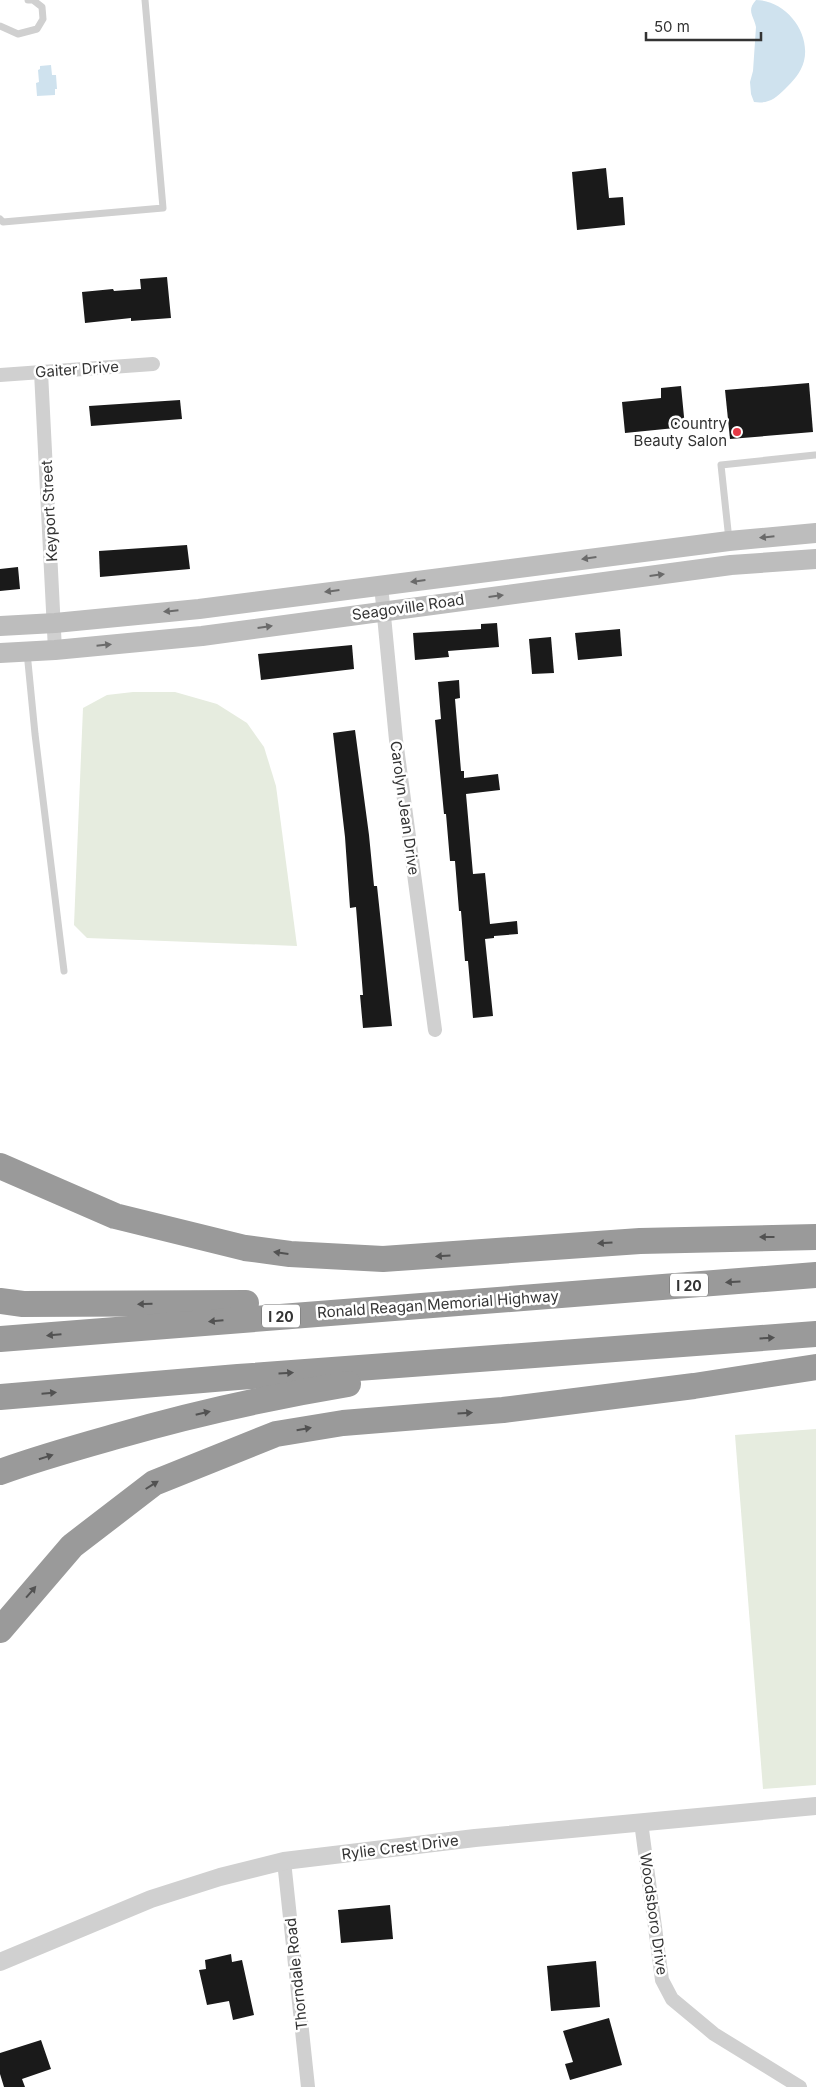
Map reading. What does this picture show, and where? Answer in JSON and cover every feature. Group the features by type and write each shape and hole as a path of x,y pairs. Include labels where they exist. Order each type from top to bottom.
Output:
{"highway":[{"path":"0,1166 115,1216 245,1248 290,1254 383,1259 640,1241 816,1237"},
{"name":"Ronald Reagan Memorial Highway","path":"0,1340 816,1275"},
{"path":"0,1301 24,1304 229,1303 561,1295"},
{"path":"0,1397 816,1334"},
{"path":"0,1472 74,1448 175,1420 316,1389 442,1372 719,1341"},
{"path":"0,1630 72,1546 154,1483 276,1434 343,1422 503,1410 694,1386 816,1367"}],"main road":[{"name":"Seagoville Road","path":"0,626 55,623 199,609 729,541 816,533"},
{"path":"729,541 731,565"},
{"name":"Seagoville Road","path":"0,653 55,650 202,636 384,610 731,565 816,558"}],"street":[{"name":"Gaiter Drive","path":"0,375 153,364"},
{"name":"Keyport Street","path":"41,372 55,650"},
{"name":"Carolyn Jean Drive","path":"381,585 396,740 435,1030"},
{"name":"Rylie Crest Drive","path":"0,1962 151,1899 220,1877 284,1861 475,1838 816,1806"},
{"name":"Woodsboro Drive","path":"641,1822 662,1980 672,1999 714,2034 800,2087"},
{"name":"Thorndale Road","path":"284,1861 308,2087"}],"lane":[{"path":"0,26 18,34 37,29 43,19 42,7 33,0 28,0"},
{"path":"1,221 163,208 145,0"},
{"path":"729,541 721,465 815,455"},
{"path":"27,652 34,734 64,971"}],"shaded area":[{"path":"133,692 175,692 217,704 247,723 264,747 276,786 297,946 87,938 74,925 83,708 107,695"},
{"path":"816,1429 816,1785 763,1789 735,1435"}],"water":[{"path":"756,0 767,1 777,5 794,20 804,39 805,50 803,65 788,86 778,96 763,102 754,102 750,82 753,71 756,27 751,7"},
{"path":"51,65 52,75 56,75 57,89 55,89 55,95 37,96 38,70 40,66"}],"building":[{"path":"606,168 609,198 623,197 625,225 577,230 572,172"},
{"path":"167,277 171,318 131,321 131,318 85,323 82,292 141,289 140,279"},
{"path":"809,383 813,432 730,439 725,390"},
{"path":"681,386 685,427 625,433 622,402 661,398 661,388"},
{"path":"180,400 182,419 91,426 89,406"},
{"path":"187,545 190,569 100,577 99,551"},
{"path":"18,567 20,589 0,591 0,569"},
{"path":"497,623 499,647 448,651 449,657 415,660 413,633 481,629 481,624"},
{"path":"620,629 622,656 578,660 575,633"},
{"path":"551,637 554,673 532,674 529,639"},
{"path":"352,645 354,669 261,680 258,654"},
{"path":"459,680 460,698 455,699 461,771 464,771 464,778 498,774 500,790 466,794 473,874 485,873 490,924 517,921 518,934 494,936 494,938 485,939 493,1016 473,1018 468,961 465,961 461,911 459,911 455,861 450,861 446,814 444,814 435,720 441,719 438,682"},
{"path":"355,730 374,886 377,886 392,1026 363,1028 360,995 363,995 356,907 350,908 345,837 333,733"},
{"path":"390,1905 393,1939 341,1943 338,1910"},
{"path":"231,1954 232,1962 242,1960 254,2015 233,2020 229,2001 207,2005 199,1970 206,1969 205,1960"},
{"path":"596,1961 600,2007 551,2011 547,1966"},
{"path":"609,2018 622,2065 570,2080 565,2064 573,2062 563,2031"},
{"path":"41,2040 51,2069 22,2079 25,2087 4,2087 0,2074 0,2053"}],"place":[{"name":"Country Beauty Salon","path":"737,432"}]}
